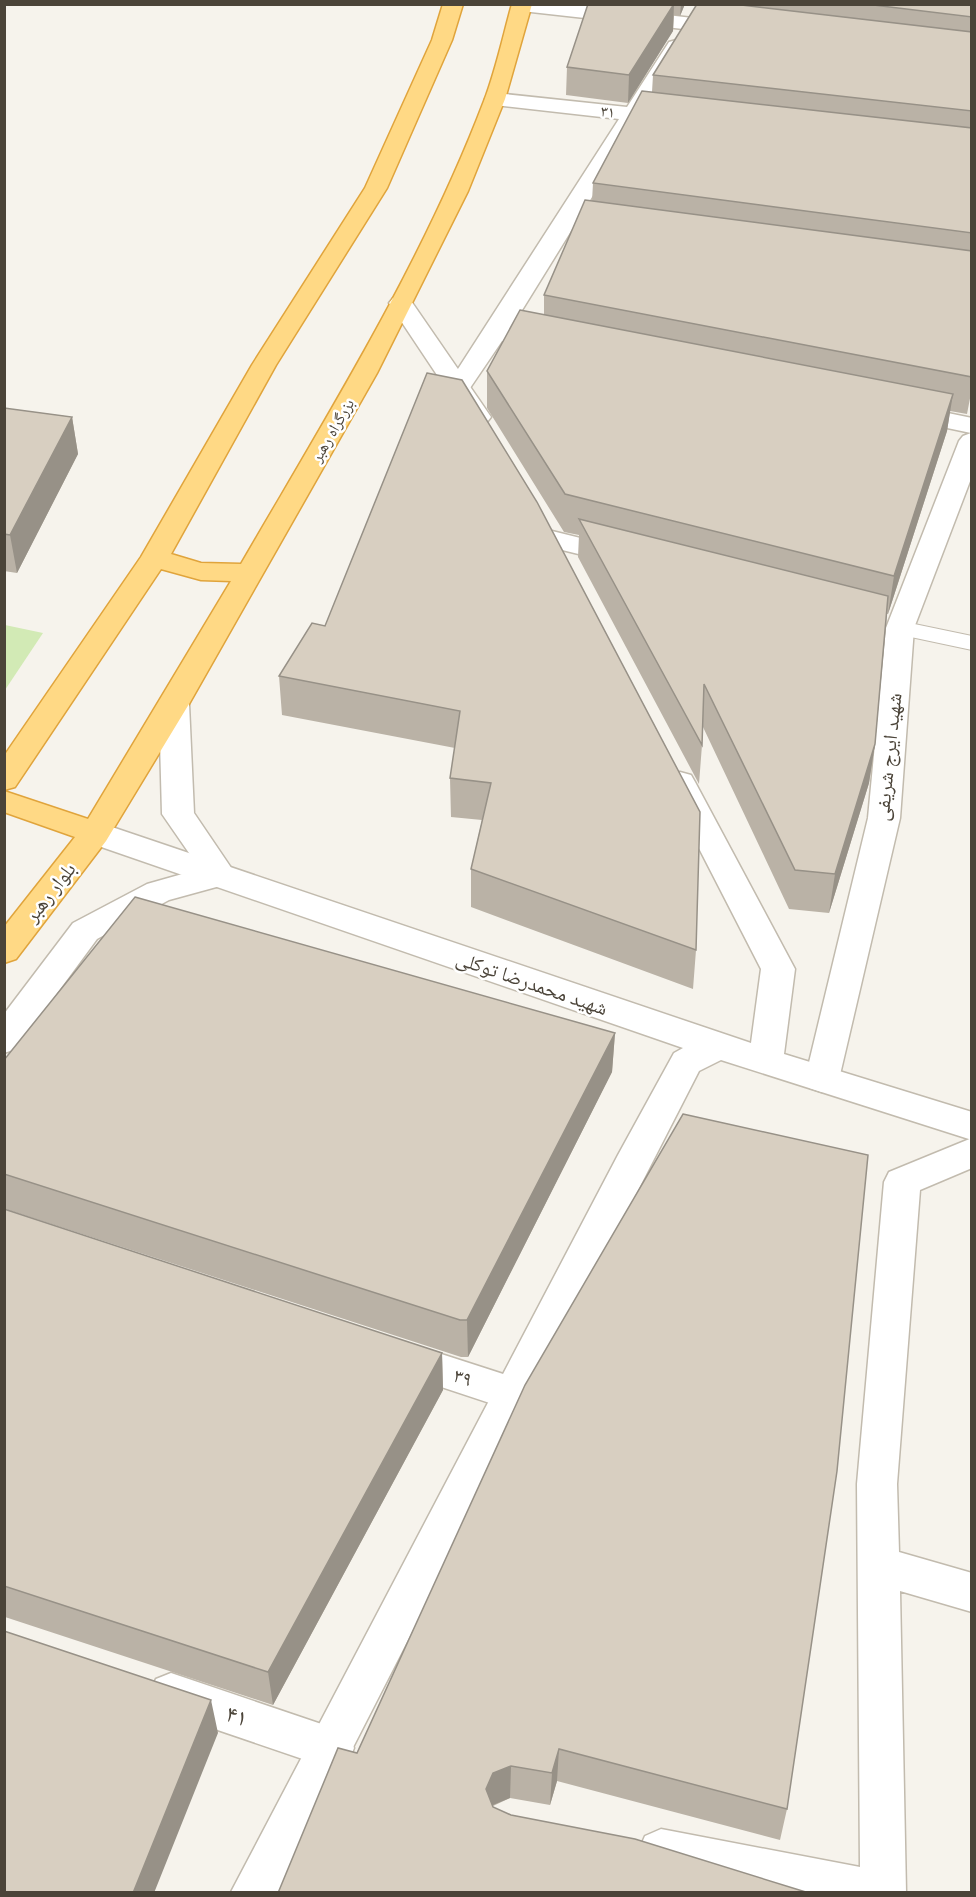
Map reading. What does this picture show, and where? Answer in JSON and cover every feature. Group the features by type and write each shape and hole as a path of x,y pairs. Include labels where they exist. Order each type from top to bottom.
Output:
{"highway":[{"path":"4,780 155,557 264,365 376,188 442,40 453,4"},
{"name":"بزرگراه رهبر","path":"95,833 174,704 365,374 457,191 495,99 522,4"},
{"path":"155,557 194,571 215,574 251,572"},
{"path":"4,801 95,833"},
{"name":"بلوار رهبر","path":"4,951 95,833"}],"street":[{"path":"522,4 693,14 748,31"},
{"path":"459,386 566,223 693,14"},
{"name":"۳۱","path":"495,99 692,121"},
{"path":"566,223 589,226"},
{"path":"401,303 459,386 490,437"},
{"path":"496,332 577,348"},
{"path":"879,407 972,426"},
{"name":"شهید ایرج شریفی","path":"822,1079 884,818 889,625 966,471 972,441"},
{"path":"568,570 546,529 645,562"},
{"path":"4,1040 85,931 158,892 220,875 178,814 174,704"},
{"path":"667,759 777,969 766,1062"},
{"name":"شهید محمدرضا توکلی","path":"95,833 766,1062 972,1125"},
{"path":"254,1893 332,1748 511,1393 686,1062 718,1046"},
{"path":"883,1893 877,1484 902,1182 972,1152"},
{"name":"۳۹","path":"364,1345 511,1393"},
{"path":"878,1565 972,1593"},
{"name":"۴۱","path":"139,1684 332,1748"},
{"path":"627,1845 871,1893"}],"lane":[{"path":"889,625 972,643"}],"green space":[{"path":"4,625 43,633 5,690"}],"building":[{"path":"588,4 674,4 629,75 567,67"},
{"path":"697,4 733,4 972,32 972,111 653,75"},
{"path":"865,4 972,4 972,17"},
{"path":"642,91 972,128 972,233 593,183"},
{"path":"585,200 972,251 972,377 544,295"},
{"path":"520,310 953,394 894,576 565,494 487,371"},
{"path":"427,373 462,380 537,502 700,812 696,950 471,869 491,783 450,778 460,711 279,676 312,623 325,626"},
{"path":"4,408 72,417 10,535 4,534"},
{"path":"579,519 888,596 875,744 835,874 795,870 704,684 702,745"},
{"path":"135,897 615,1033 467,1320 460,1320 4,1174 4,1060"},
{"path":"683,1114 868,1155 837,1471 787,1809 559,1749 552,1773 511,1766 493,1773 486,1789 493,1807 511,1815 635,1839 809,1893 278,1893 338,1748 357,1753 525,1385"},
{"path":"4,1209 442,1353 268,1672 4,1586"},
{"path":"4,1631 211,1700 133,1893 4,1893"}]}
